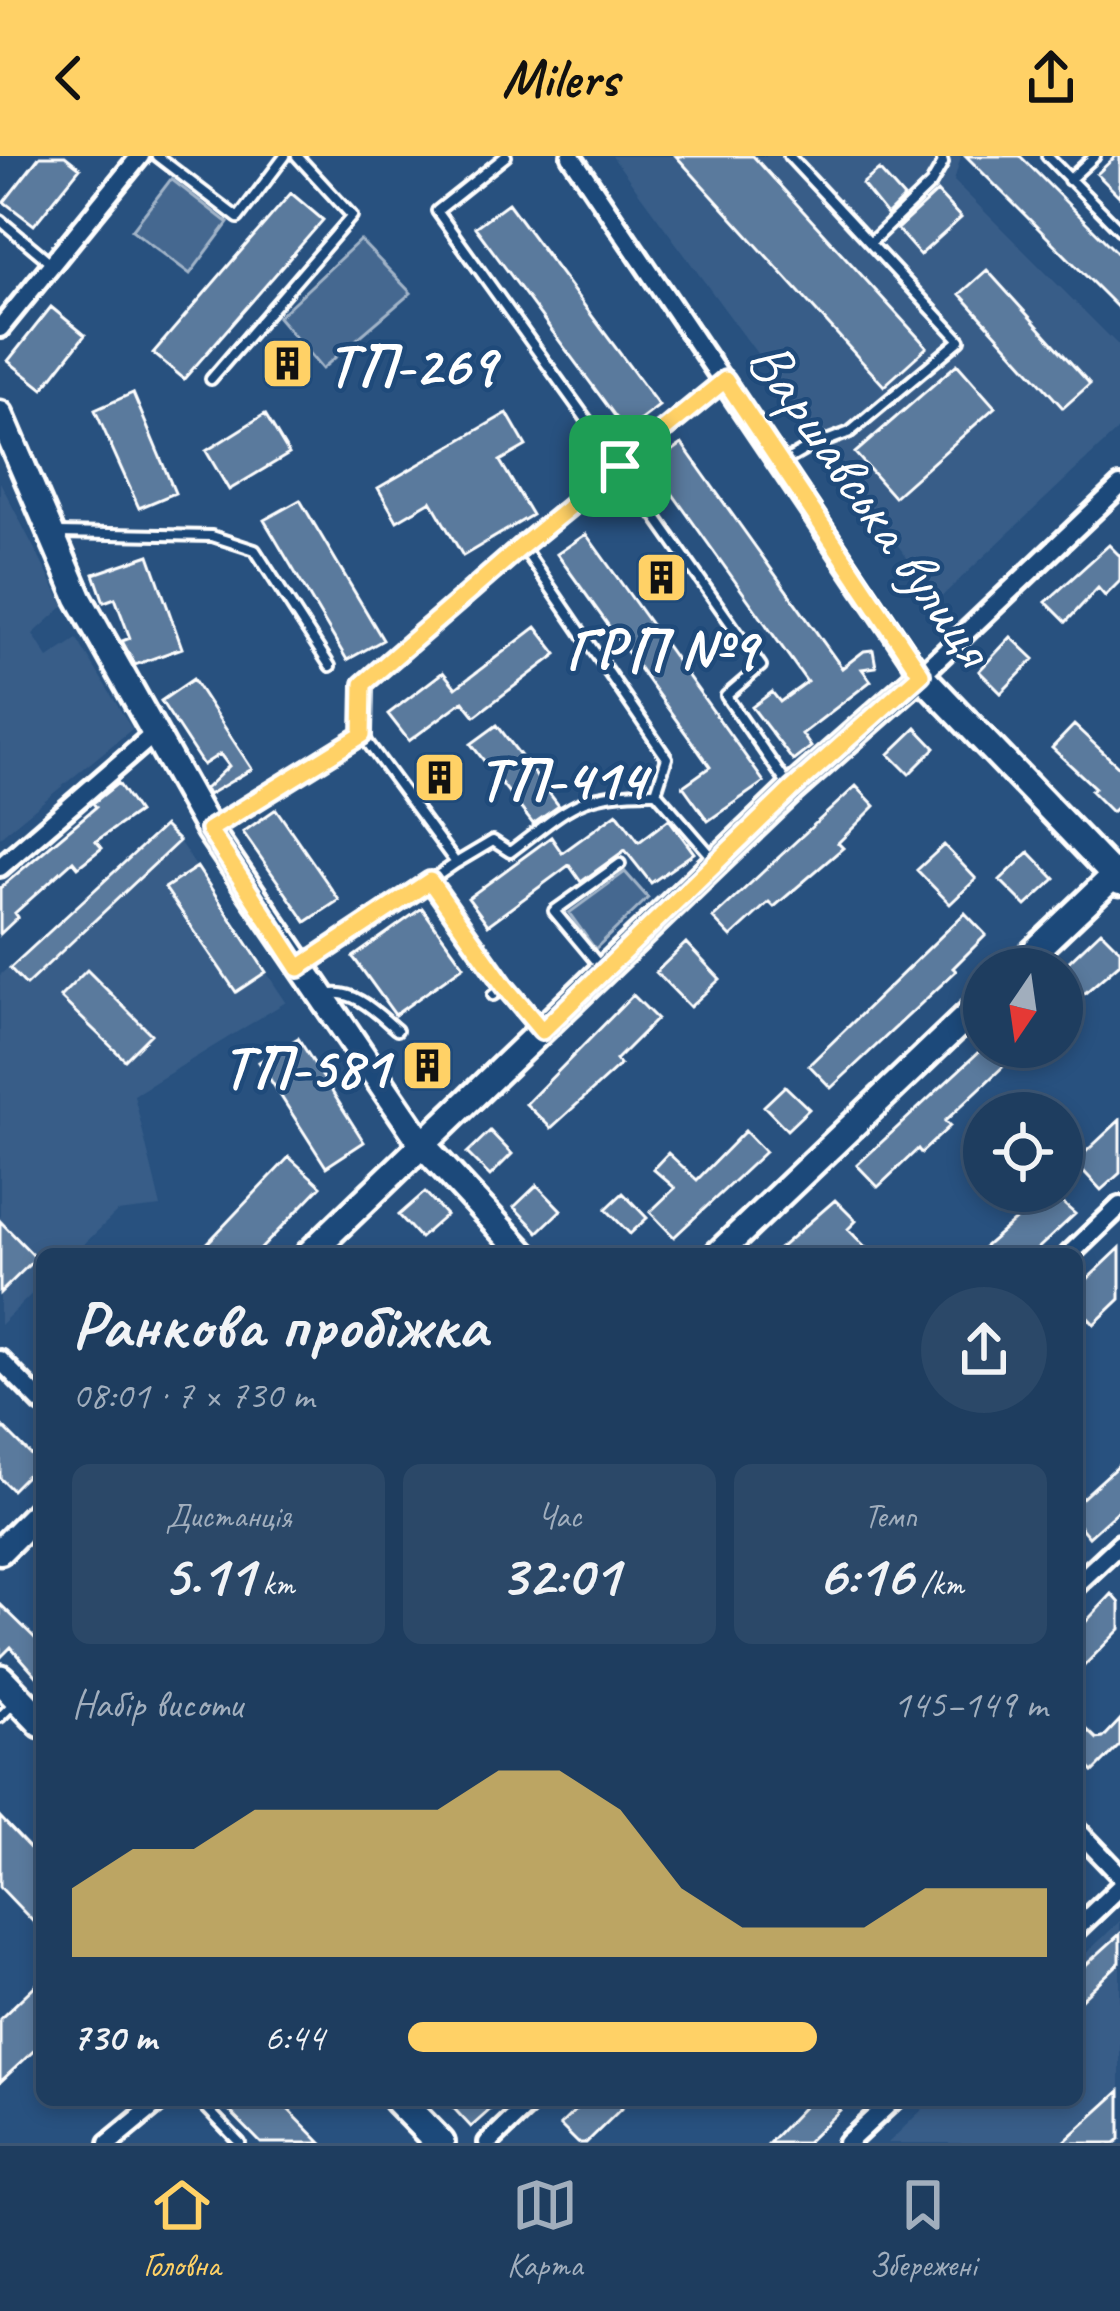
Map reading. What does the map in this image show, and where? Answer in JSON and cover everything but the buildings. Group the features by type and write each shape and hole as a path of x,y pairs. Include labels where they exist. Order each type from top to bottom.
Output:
{"main road":[{"path":"6,1698 36,1719"},
{"path":"404,2106 440,2143"}],"street":[{"path":"0,328 140,156"},
{"name":"Варшавська вулиця","path":"571,156 921,674 1118,876"},
{"path":"0,414 80,598 209,830 423,1145 518,1248"},
{"path":"315,1248 791,790 1120,486"},
{"path":"0,867 155,733"},
{"path":"1039,948 1118,876"},
{"path":"724,1248 963,1020"},
{"path":"1076,1248 1120,1207"},
{"path":"0,1360 36,1397"},
{"path":"0,1551 36,1515"},
{"path":"1083,1578 1120,1544"},
{"path":"1083,1837 1120,1875"},
{"path":"1083,1922 1120,1887"},
{"path":"109,2143 154,2106"},
{"path":"488,2143 527,2106"},
{"path":"847,2143 887,2106"}],"lane":[{"path":"157,156 238,218 285,156"},
{"path":"212,379 352,216 297,156"},
{"path":"506,156 437,211 761,666 726,696 791,790"},
{"path":"781,464 850,431 960,340 789,156"},
{"path":"870,243 931,184 943,163 941,156"},
{"path":"1046,156 1120,230"},
{"path":"1069,180 1094,156"},
{"path":"0,220 52,264"},
{"path":"456,863 362,735 363,684 725,380"},
{"path":"52,533 212,536 255,550 330,666"},
{"path":"522,546 667,758 656,792"},
{"path":"209,830 362,735"},
{"path":"299,968 456,863 493,841 510,852 584,798 620,791 656,792 716,862"},
{"path":"604,970 554,911 620,864"},
{"path":"430,881 542,1031"},
{"path":"493,995 505,987"},
{"path":"320,997 338,992 367,1004 397,1030"},
{"path":"205,2106 240,2143"}],"shaded area":[{"path":"612,156 961,156 954,181 1120,347 1120,428 938,600"},
{"path":"171,179 228,223 190,274 132,230"},
{"path":"360,240 411,293 322,369 278,317"},
{"path":"0,482 64,606 33,634 48,658 77,639 132,729 0,837"},
{"path":"164,826 179,841 286,1002 134,1095 161,1207 117,1212 80,1248 36,1248 36,1290 0,1325 0,975"},
{"path":"625,872 648,898 595,949 569,913"},
{"path":"1120,1921 1120,2143 888,2143 926,2106 1083,2106 1083,1956"}],"place":[{"name":"ТП-269","path":"288,364"},
{"name":"ГРП №9","path":"661,577"},
{"name":"ТП-414","path":"439,778"},
{"name":"ТП-581","path":"428,1066"}],"route":[{"path":"725,380 921,674 791,790 542,1031 430,881 299,968 209,830 362,735 363,684 620,466 725,380"}]}
